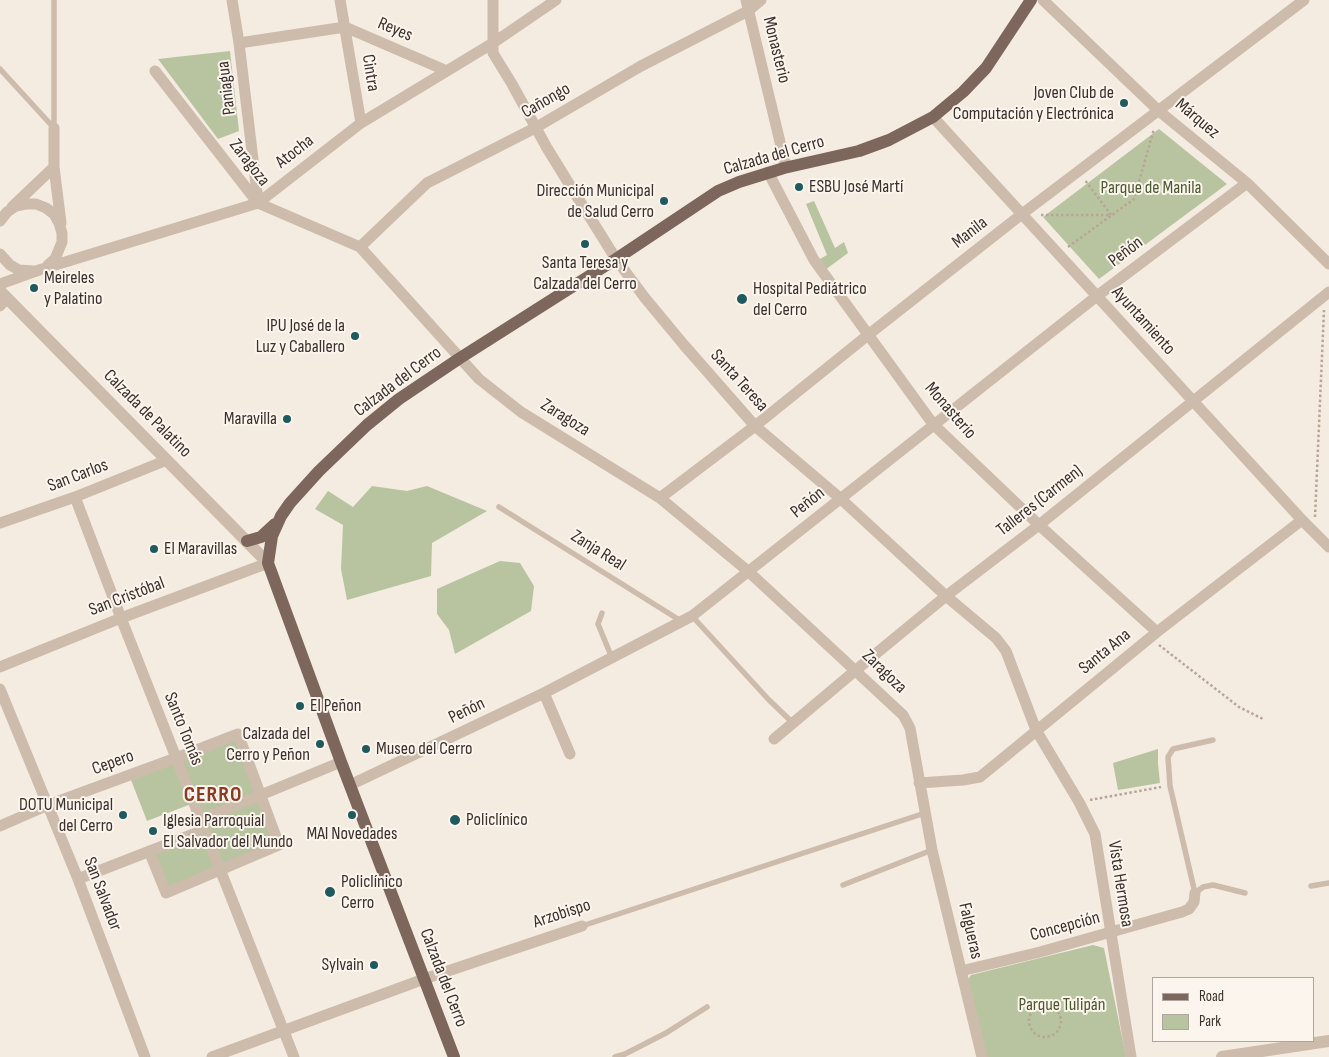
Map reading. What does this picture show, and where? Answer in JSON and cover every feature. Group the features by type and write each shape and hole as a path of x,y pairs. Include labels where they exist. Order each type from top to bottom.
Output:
{"main road":[{"name":"Calzada del Cerro","path":"454,1057 341,762 268,563 272,536 281,516 290,503 319,471 398,399 718,192 768,172 859,151 889,140 933,117 963,92 986,68 1030,0"},
{"path":"247,541 261,537 281,516"}],"street":[{"name":"Paniagua","path":"232,0 258,203"},
{"name":"Cintra","path":"340,0 361,123"},
{"name":"Santa Teresa","path":"493,0 493,53 535,128 616,259 684,345 755,426 841,499 946,596 1002,644 1020,685 1036,730"},
{"name":"Atocha","path":"0,284 39,270 258,203 361,123 493,43 556,0"},
{"name":"Márquez","path":"1043,0 1159,111 1247,183 1329,264"},
{"name":"Manila","path":"660,498 755,426 1022,214 1304,0"},
{"name":"Cañongo","path":"360,247 427,183 535,128 752,3"},
{"name":"Monasterio","path":"752,3 786,167"},
{"path":"239,43 345,27"},
{"name":"Reyes","path":"345,27 447,71"},
{"name":"Zaragoza","path":"155,71 258,203 360,247 478,379 521,412 660,498 749,572 856,670 906,719 910,728 925,813"},
{"name":"Ayuntamiento","path":"933,117 1302,520 1329,547"},
{"path":"0,254 10,265 19,270 29,271 39,270 48,266 55,259 62,242 62,233 54,167 54,128"},
{"path":"2,217 54,167"},
{"name":"Monasterio","path":"768,172 814,260 933,424 1154,635"},
{"name":"Peñón","path":"350,784 544,693 687,618 749,572 933,424 1097,296 1247,183"},
{"path":"2,217 16,206 26,204 41,206 54,214 60,223 68,261"},
{"name":"Talleres (Carmen)","path":"774,739 946,596 1194,402 1327,293"},
{"name":"Calzada de Palatino","path":"2,298 167,460 268,563"},
{"name":"San Carlos","path":"0,524 75,497 167,460"},
{"name":"Santo Tomás","path":"75,497 120,618 294,1057"},
{"name":"Santa Ana","path":"919,783 980,777 1154,635 1302,520"},
{"name":"San Cristóbal","path":"0,667 120,618 268,563"},
{"name":"San Salvador","path":"0,689 78,879 145,1057"},
{"path":"544,693 570,754"},
{"name":"Vista Hermosa","path":"1036,730 1079,802 1095,834 1131,1057"},
{"name":"Cepero","path":"0,826 48,805 238,734 261,795"},
{"path":"78,879 149,851 261,795 341,762"},
{"path":"149,851 166,893 279,845 261,795"},
{"name":"Falgueras","path":"925,813 932,850 982,1057"},
{"name":"Concepción","path":"961,971 1040,952 1182,912 1194,902 1195,893"},
{"name":"Arzobispo","path":"212,1057 424,979 582,926"},
{"path":"1222,1057 1298,1048 1329,1041"}],"lane":[{"path":"54,0 54,128"},
{"path":"0,69 54,128"},
{"name":"Zanja Real","path":"499,507 687,618 793,723"},
{"path":"602,613 598,624 612,658"},
{"path":"1213,740 1172,749 1168,757 1170,786 1195,893 1203,887 1213,885 1245,893"},
{"name":"Arzobispo","path":"582,926 925,813"},
{"path":"843,885 932,850"},
{"path":"1311,886 1329,883"},
{"path":"615,1057 625,1054 666,1033 707,1007"}],"path":[{"path":"1058,254 1134,199 1159,111"},
{"path":"1079,172 1111,215"},
{"path":"1022,214 1111,215"},
{"path":"1314,531 1327,293"},
{"path":"1154,635 1239,707 1263,720"},
{"path":"1079,802 1170,786"},
{"path":"1044,1004 1058,1010 1062,1024 1059,1030 1053,1035 1046,1037 1039,1036 1033,1032 1029,1019 1037,1006 1044,1004"}],"green space":[{"path":"230,51 239,131 218,139 158,59"},
{"name":"Parque de Manila","path":"1159,129 1227,184 1099,279 1043,217"},
{"path":"814,201 835,248 844,242 848,253 825,270 818,260 827,255 806,204"},
{"path":"372,486 407,491 427,486 487,511 432,543 431,576 347,600 341,569 343,525 315,509 328,491 353,507"},
{"path":"500,561 520,563 534,586 531,611 455,654 449,630 437,614 437,589"},
{"path":"236,737 275,843 168,888 154,854 202,834 191,804 147,821 131,780"},
{"path":"1158,749 1160,783 1118,790 1113,763"},
{"name":"Parque Tulipán","path":"1093,945 1104,948 1126,1057 987,1057 967,981 971,975"}],"place":[{"name":"Joven Club de Computación y Electrónica","path":"1124,103"},
{"name":"ESBU José Martí","path":"799,187"},
{"name":"Dirección Municipal de Salud Cerro","path":"664,201"},
{"name":"Santa Teresa y Calzada del Cerro","path":"585,244"},
{"name":"Meireles y Palatino","path":"34,288"},
{"name":"Hospital Pediátrico del Cerro","path":"742,299"},
{"name":"IPU José de la Luz y Caballero","path":"355,336"},
{"name":"Maravilla","path":"287,419"},
{"name":"El Maravillas","path":"154,549"},
{"name":"El Peñon","path":"300,706"},
{"name":"Calzada del Cerro y Peñon","path":"320,744"},
{"name":"Museo del Cerro","path":"366,749"},
{"name":"DOTU Municipal del Cerro","path":"123,815"},
{"name":"MAI Novedades","path":"352,815"},
{"name":"Policlínico","path":"455,820"},
{"name":"Iglesia Parroquial El Salvador del Mundo","path":"153,831"},
{"name":"Policlínico Cerro","path":"330,892"},
{"name":"Sylvain","path":"374,965"}],"district":[{"name":"CERRO","path":"213,795"}]}
